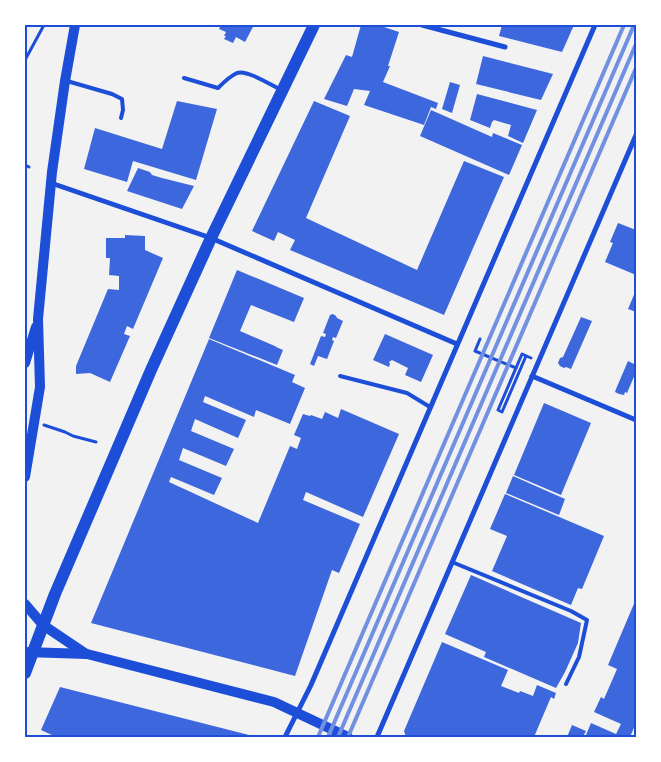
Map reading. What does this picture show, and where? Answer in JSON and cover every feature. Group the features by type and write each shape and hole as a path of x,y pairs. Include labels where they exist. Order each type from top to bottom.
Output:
{"main road":[{"path":"68,25 72,39"},
{"path":"25,477 40,387 38,319 52,183 65,81 75,25"},
{"path":"25,673 29,653 43,625 109,466 211,238 314,25"},
{"path":"25,363 38,319"},
{"path":"25,604 43,625 87,654"},
{"path":"29,653 87,654 274,702 348,737"}],"street":[{"path":"422,25 505,47"},
{"path":"285,737 311,686 595,25"},
{"path":"377,737 636,135"},
{"path":"52,183 211,238 457,344"},
{"path":"532,376 636,420"}],"lane":[{"path":"184,78 218,88 228,78 238,73 246,73 282,90"},
{"path":"65,81 112,94 122,99 123,110 121,118"},
{"path":"340,376 407,393 430,407"},
{"path":"452,562 570,611 587,620 579,657 566,684"}],"path":[{"path":"25,60 44,25"},
{"path":"480,339 475,351 516,368"},
{"path":"524,355 502,412 498,410 516,368 524,355"},
{"path":"44,425 96,442"}],"building":[{"path":"221,25 254,25 245,42 236,37 233,43 224,39 226,32 219,29"},
{"path":"361,25 378,25 399,32 388,66 390,66 383,82 438,103 436,109 431,107 424,125 364,105 370,91 354,89 347,106 324,99 346,55 352,57"},
{"path":"502,25 574,25 562,52 499,36"},
{"path":"483,56 553,74 541,100 476,84"},
{"path":"450,82 460,85 452,113 442,109"},
{"path":"477,94 537,110 523,143 508,136 511,125 494,120 490,128 470,120"},
{"path":"177,101 217,109 196,180 133,161 127,182 84,169 95,128 162,149"},
{"path":"314,101 350,116 306,218 417,270 464,161 504,177 444,315 290,250 295,240 278,232 274,241 252,231"},
{"path":"431,110 492,137 493,133 522,145 509,175 420,136"},
{"path":"138,168 150,172 152,175 194,186 182,209 127,191"},
{"path":"618,223 636,230 636,275 605,262 613,243 610,242"},
{"path":"125,235 145,236 145,250 163,258 133,329 127,326 124,334 130,336 110,382 90,373 76,374 76,366 108,289 119,290 119,276 109,275 110,258 106,258 106,238 125,238"},
{"path":"237,270 304,298 294,322 251,305 240,331 283,350 277,365 209,338"},
{"path":"636,290 636,312 628,309"},
{"path":"333,314 343,321 336,338 333,337 332,340 334,341 327,359 318,356 314,366 310,364 321,336 325,337 326,334 323,333 330,315"},
{"path":"581,317 592,321 571,369 564,368 558,363 560,358 563,357"},
{"path":"385,334 433,355 421,382 405,375 408,368 392,360 389,362 389,367 373,360"},
{"path":"209,339 295,375 292,382 305,388 290,424 256,410 254,417 205,396 203,402 246,420 238,438 195,419 191,431 234,449 226,466 183,448 179,460 222,478 214,495 171,477 169,482 258,523 290,446 297,449 301,438 294,435 303,414 322,419 325,412 338,418 341,409 399,434 363,517 306,492 303,500 360,524 339,573 332,570 295,676 91,623"},
{"path":"628,361 636,365 636,372 627,393 625,392 624,395 615,392"},
{"path":"544,403 591,423 561,495 514,475"},
{"path":"513,476 565,499 559,515 506,493"},
{"path":"505,494 604,536 582,589 578,588 571,605 492,571 507,536 490,529"},
{"path":"471,575 581,623 578,643 556,688 484,657 486,652 445,634"},
{"path":"636,599 636,723 630,737 586,737 591,723 616,734 621,724 594,712 601,697 604,699 617,669 608,665"},
{"path":"442,642 508,670 501,686 533,696 537,685 556,693 554,699 551,697 534,737 406,737 404,731"},
{"path":"60,687 253,737 53,737 41,730"},
{"path":"572,725 586,731 583,737 567,737"}],"railway":[{"path":"318,737 624,25"},
{"path":"328,737 634,25"},
{"path":"338,737 636,44"},
{"path":"348,737 636,68"}]}
